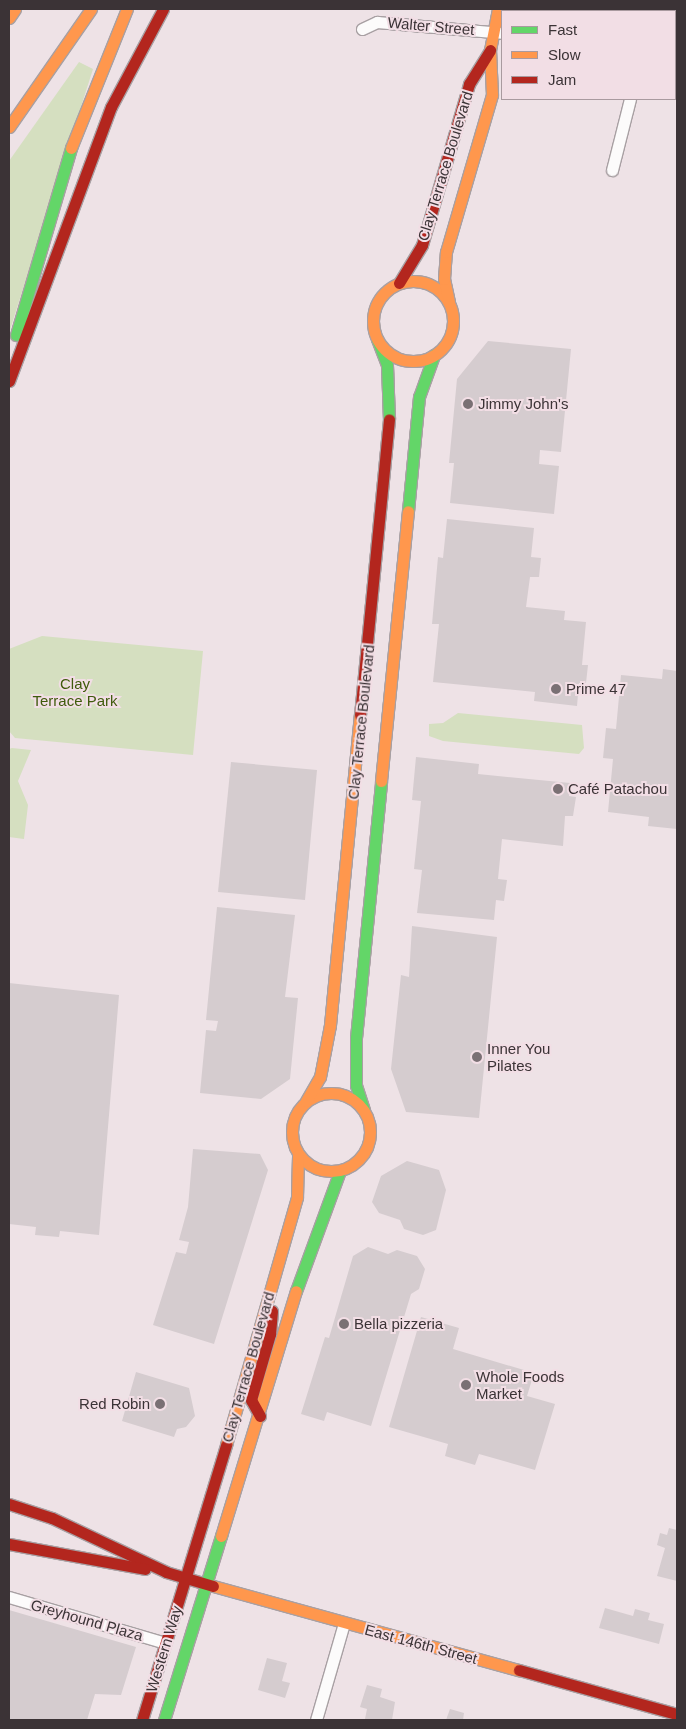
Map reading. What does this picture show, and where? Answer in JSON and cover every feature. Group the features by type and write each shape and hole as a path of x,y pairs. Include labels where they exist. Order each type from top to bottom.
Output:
{"main road":[{"path":"9,18 16,9"},
{"path":"9,126 91,9"},
{"path":"9,364 77,127 127,9"},
{"path":"9,381 111,107 163,9"},
{"name":"Clay Terrace Boulevard","path":"400,283 422,245 470,84 498,32 498,9"},
{"name":"Clay Terrace Boulevard","path":"449,302 444,279 446,252 492,95 490,50"},
{"path":"400,283 428,283 449,302 452,328 444,346 434,355 416,361 398,358 377,339 372,322 377,302 400,283"},
{"name":"Clay Terrace Boulevard","path":"306,1101 320,1077 330,1025 388,434 391,394 387,366 377,339"},
{"name":"Clay Terrace Boulevard","path":"364,1110 356,1085 356,1038 419,397 434,355"},
{"path":"332,1092 350,1097 364,1110 371,1133 367,1150 356,1163 340,1170 321,1170 298,1154 292,1127 306,1101 332,1092"},
{"name":"Clay Terrace Boulevard","path":"186,1578 297,1197 298,1154"},
{"name":"Clay Terrace Boulevard","path":"208,1585 314,1234 340,1170"},
{"path":"260,1416 251,1400 270,1334 276,1269"},
{"name":"East 146th Street","path":"9,1504 52,1518 166,1572"},
{"name":"East 146th Street","path":"9,1544 166,1572 677,1714"},
{"name":"Western Way","path":"142,1720 186,1578"},
{"name":"Western Way","path":"164,1720 208,1585"}],"street":[{"name":"Walter Street","path":"362,29 377,22 498,32"},
{"path":"612,170 630,100"},
{"name":"Greyhound Plaza","path":"9,1597 165,1643"},
{"path":"316,1720 344,1623"}],"green space":[{"path":"79,62 93,69 9,333 9,161"},
{"name":"Clay Terrace Park","path":"42,636 203,651 193,755 15,738 9,731 9,649"},
{"path":"458,713 582,725 584,748 579,754 443,741 429,736 429,724 443,723"},
{"path":"9,749 31,750 18,781 28,805 24,839 9,837"}],"building":[{"path":"488,341 571,349 561,452 540,450 539,464 559,466 554,514 450,503 454,463 449,463 457,379"},
{"path":"447,519 534,528 531,557 541,558 539,577 530,577 526,607 565,611 564,620 586,622 582,665 588,665 586,683 579,683 577,706 534,701 535,692 433,682 439,624 432,624 438,557 443,558"},
{"path":"663,669 677,671 677,829 648,826 649,817 608,812 613,759 603,758 606,728 616,729 621,675 662,679"},
{"path":"416,757 479,764 478,774 570,783 569,796 576,797 573,816 565,816 563,846 502,839 498,879 507,880 504,901 496,900 494,920 417,913 422,870 414,869 421,801 412,800"},
{"path":"231,762 317,770 305,900 218,892"},
{"path":"217,907 295,915 285,997 298,998 290,1079 261,1099 200,1093 206,1030 216,1031 218,1021 206,1020"},
{"path":"412,926 497,937 479,1118 406,1112 391,1069 401,975 409,977"},
{"path":"9,983 119,995 99,1235 60,1231 59,1237 35,1235 36,1227 9,1224"},
{"path":"193,1149 260,1154 268,1170 214,1344 153,1325 176,1252 186,1254 189,1242 179,1240 188,1207"},
{"path":"407,1161 439,1170 446,1190 436,1230 423,1235 404,1229 400,1220 379,1213 372,1202 381,1176"},
{"path":"368,1247 388,1254 397,1250 417,1256 425,1269 419,1289 411,1294 371,1426 327,1412 324,1421 301,1414 325,1337 329,1338 353,1256"},
{"name":"Whole Foods Market","path":"421,1317 459,1328 453,1349 534,1373 527,1396 555,1404 535,1470 479,1454 475,1465 445,1456 448,1444 389,1427"},
{"name":"Red Robin","path":"136,1372 189,1388 195,1416 186,1427 177,1429 174,1437 122,1421"},
{"path":"669,1528 677,1530 677,1581 657,1576 665,1548 657,1545 660,1533 667,1535"},
{"path":"605,1608 633,1616 635,1609 650,1613 648,1620 664,1624 659,1644 599,1628"},
{"path":"9,1610 136,1647 121,1695 95,1694 87,1720 9,1720"},
{"path":"267,1658 287,1663 282,1681 290,1683 285,1698 258,1690"},
{"path":"367,1685 382,1689 380,1697 395,1702 392,1720 365,1719 367,1709 360,1707"},
{"path":"450,1709 464,1713 463,1720 446,1720"}],"traffic: fast":[{"path":"16,335 71,148"},
{"path":"377,339 387,365 389,419"},
{"path":"408,511 419,397 434,355"},
{"path":"364,1110 356,1085 356,1038 381,781"},
{"path":"296,1291 340,1171"},
{"path":"164,1720 221,1536"}],"traffic: slow":[{"path":"9,18 15,9"},
{"path":"9,127 91,9"},
{"path":"71,148 127,9"},
{"path":"449,302 444,279 446,252 492,95 490,50 498,9"},
{"path":"413,281 428,284 441,293 450,306 453,321 450,336 441,349 428,358 413,361 398,358 385,349 376,336 373,321 376,306 385,293 398,284 413,281"},
{"path":"381,781 408,511"},
{"path":"306,1101 320,1077 330,1025 360,715"},
{"path":"323,1093 339,1093 353,1099 364,1110 370,1124 370,1132 370,1140 364,1154 353,1165 339,1171 323,1171 309,1165 298,1154 292,1140 292,1124 298,1110 309,1099 323,1093"},
{"path":"226,1445 297,1197 298,1155"},
{"path":"221,1536 296,1291"},
{"path":"213,1586 519,1670"}],"traffic: jam":[{"path":"9,381 111,107 163,9"},
{"path":"399,283 422,245 469,84 490,50"},
{"path":"360,715 389,419"},
{"path":"260,1416 251,1400 270,1334 272,1311"},
{"path":"142,1720 226,1445"},
{"path":"9,1504 52,1518 166,1572 213,1586"},
{"path":"9,1544 145,1569"},
{"path":"519,1670 677,1714"}],"place":[{"name":"Jimmy John's","path":"468,404"},
{"name":"Prime 47","path":"556,689"},
{"name":"Café Patachou","path":"558,789"},
{"name":"Inner You Pilates","path":"477,1057"},
{"name":"Bella pizzeria","path":"344,1324"},
{"name":"Whole Foods Market","path":"466,1385"},
{"name":"Red Robin","path":"160,1404"}]}
